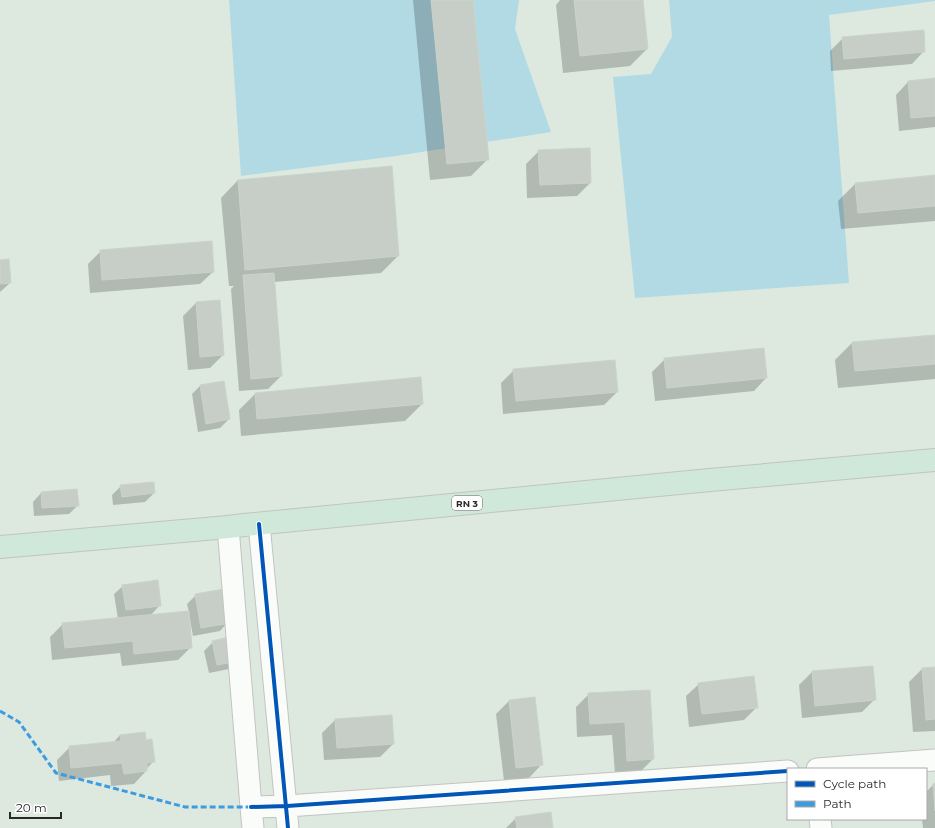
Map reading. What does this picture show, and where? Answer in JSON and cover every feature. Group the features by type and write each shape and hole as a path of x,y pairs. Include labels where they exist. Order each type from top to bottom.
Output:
{"main road":[{"name":"RN 3","path":"0,547 228,527 710,480 935,460"}],"street":[{"path":"259,524 288,828"},
{"path":"228,527 253,828"},
{"path":"237,640 269,637"},
{"path":"830,768 935,760"},
{"path":"251,807 287,806 787,771"}],"shaded area":[{"path":"229,0 519,0 515,29 551,132 396,156 241,176"},
{"path":"669,0 935,0 829,15 849,283 635,298 613,77 651,74 672,37"}],"building":[{"path":"431,0 473,0 489,160 447,164"},
{"path":"574,0 643,0 648,49 580,56"},
{"path":"924,30 925,52 844,59 842,37"},
{"path":"935,78 935,116 911,118 908,81"},
{"path":"590,148 591,183 540,185 538,150"},
{"path":"392,166 399,256 245,270 238,180"},
{"path":"935,175 935,206 858,213 855,183"},
{"path":"212,241 214,272 102,280 100,250"},
{"path":"9,259 11,283 0,284 0,260"},
{"path":"274,273 282,376 251,379 243,275"},
{"path":"220,300 224,355 200,357 196,302"},
{"path":"935,335 935,364 855,371 852,342"},
{"path":"764,348 767,378 667,388 664,358"},
{"path":"615,360 618,392 516,401 513,369"},
{"path":"421,377 423,404 257,419 255,393"},
{"path":"224,381 230,419 206,424 200,385"},
{"path":"154,482 155,493 122,497 120,485"},
{"path":"77,489 79,506 42,508 41,492"},
{"path":"158,580 161,606 126,610 122,585"},
{"path":"224,589 230,623 201,628 195,594"},
{"path":"189,611 192,648 134,654 133,641 65,648 62,623"},
{"path":"233,636 238,661 217,665 212,641"},
{"path":"873,666 876,700 815,706 812,671"},
{"path":"935,667 935,719 926,720 922,668"},
{"path":"754,676 758,708 702,714 698,683"},
{"path":"650,690 654,759 627,761 625,722 590,724 588,693"},
{"path":"535,697 543,765 516,768 509,700"},
{"path":"392,715 394,744 337,748 335,719"},
{"path":"145,732 146,740 152,739 155,762 147,763 147,771 124,774 122,763 71,768 69,746 121,741 120,735"},
{"path":"935,783 935,811 933,784"},
{"path":"551,812 553,828 517,828 515,817"}],"marked path":[{"path":"0,711 19,722 56,773 185,807 251,807"}],"cycle path":[{"path":"259,524 288,828"},
{"path":"251,807 287,806 787,771"}]}
